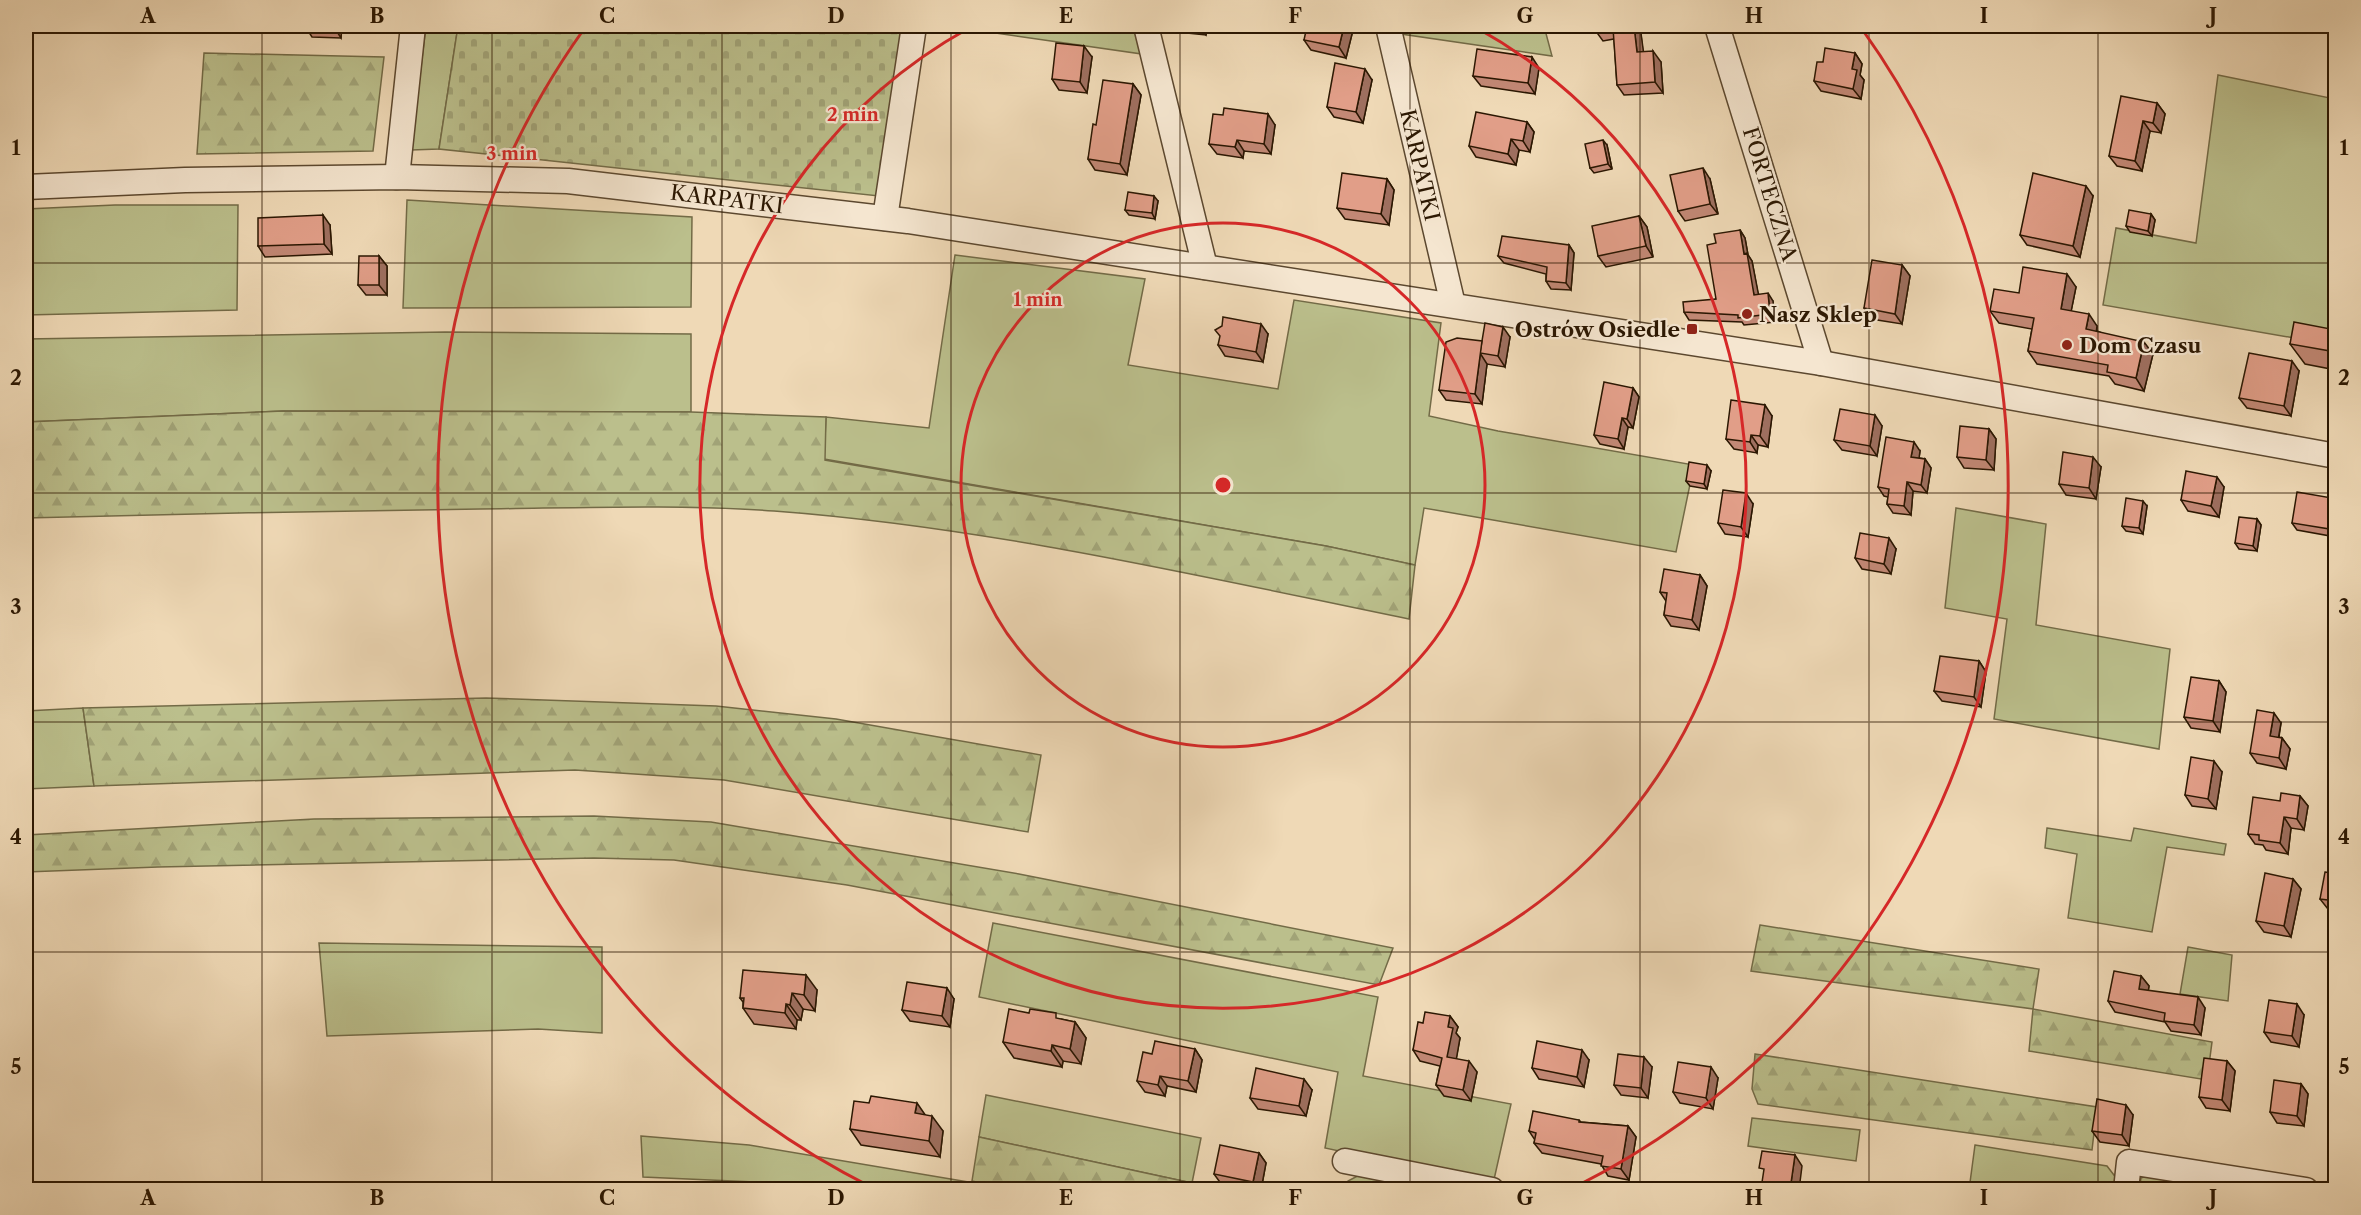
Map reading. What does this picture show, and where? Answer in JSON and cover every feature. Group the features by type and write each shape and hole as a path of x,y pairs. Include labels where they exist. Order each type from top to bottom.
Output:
{"street":[{"path":"397,177 413,26"},
{"path":"885,219 914,26"},
{"path":"1146,26 1205,267"},
{"name":"KARPATKI","path":"1388,26 1453,305"},
{"name":"FORTECZNA","path":"1717,26 1821,363"},
{"name":"KARPATKI","path":"26,187 185,180 397,177 568,181 885,219 1453,305 1821,363 2336,456"},
{"path":"1345,1161 1492,1190"},
{"path":"2126,1190 2129,1162 2306,1190"}],"green space":[{"path":"426,26 458,26 439,149 411,150"},
{"path":"458,26 903,26 879,196 439,149"},
{"path":"1135,26 1142,54 954,27"},
{"path":"1399,26 1544,26 1552,56 1401,34"},
{"path":"204,53 384,57 373,151 197,154"},
{"path":"2218,75 2335,99 2335,345 2103,305 2116,228 2196,243"},
{"path":"407,200 692,217 691,307 403,308"},
{"path":"115,205 238,205 237,310 26,315 26,209"},
{"path":"955,255 1145,279 1128,365 1278,389 1294,300 1441,323 1429,416 1498,431 1694,465 1676,552 1424,508 1415,565 1326,546 824,459 826,417 929,428"},
{"path":"445,332 691,334 691,412 283,411 26,422 26,339"},
{"path":"283,411 691,412 826,417 825,460 1326,546 1415,565 1409,619 1172,570 1014,541 854,518 774,511 627,507 26,518 26,422"},
{"path":"1956,508 2046,524 2036,625 2170,649 2159,749 1994,719 2007,619 1945,608"},
{"path":"486,698 716,706 836,719 1041,755 1028,832 724,780 575,770 94,786 83,708"},
{"path":"83,708 94,786 26,789 26,711"},
{"path":"594,816 711,822 1019,874 1393,948 1379,985 847,885 674,860 594,858 26,872 26,835 314,819"},
{"path":"2047,828 2131,841 2134,828 2226,844 2224,855 2167,847 2152,932 2068,918 2077,854 2045,848"},
{"path":"993,923 1378,997 1363,1076 1511,1104 1493,1184 1325,1148 1338,1072 979,997"},
{"path":"1760,925 2039,969 2033,1009 1751,971"},
{"path":"319,943 602,947 602,1033 538,1029 327,1036"},
{"path":"2188,947 2232,955 2228,1001 2180,994"},
{"path":"2033,1009 2212,1042 2207,1080 2029,1051"},
{"path":"1755,1054 2097,1107 2092,1150 1758,1104 1752,1089"},
{"path":"986,1095 1201,1138 1192,1183 979,1137"},
{"path":"1752,1118 1860,1130 1856,1161 1748,1146"},
{"path":"641,1136 749,1145 1010,1189 802,1190 755,1182 643,1177"},
{"path":"979,1137 1222,1189 1010,1190 972,1181"},
{"path":"1975,1145 2107,1166 2117,1179 2116,1189 1969,1190"},
{"path":"1365,1172 1460,1190 1346,1190 1348,1181"},
{"path":"2153,1173 2257,1190 2139,1190 2141,1178"}],"building":[{"path":"1307,26 1344,26 1339,47 1304,40"},
{"path":"1595,26 1634,26 1637,52 1653,51 1655,82 1617,85 1613,28 1595,30"},
{"path":"1056,43 1084,46 1080,82 1052,79"},
{"path":"1825,48 1855,53 1852,69 1857,70 1853,89 1814,81 1817,62 1823,62"},
{"path":"1477,49 1532,57 1528,83 1473,76"},
{"path":"1335,63 1365,69 1356,112 1327,107"},
{"path":"1103,80 1133,84 1120,164 1088,159"},
{"path":"2121,96 2157,103 2153,123 2143,121 2135,161 2109,156"},
{"path":"1224,108 1268,114 1264,144 1237,140 1235,147 1209,144 1213,114 1223,115"},
{"path":"1476,112 1527,122 1523,141 1511,139 1508,154 1469,146"},
{"path":"1603,140 1608,164 1590,168 1585,144"},
{"path":"1703,168 1710,204 1678,211 1670,175"},
{"path":"1342,173 1387,179 1381,214 1337,208"},
{"path":"2033,173 2086,186 2073,246 2020,235"},
{"path":"1128,192 1154,196 1152,213 1125,210"},
{"path":"2129,210 2151,214 2148,231 2126,226"},
{"path":"323,215 324,244 258,246 258,218"},
{"path":"1639,216 1646,246 1598,256 1592,226"},
{"path":"1740,230 1744,254 1747,253 1754,295 1768,293 1770,314 1738,318 1738,315 1684,312 1683,302 1716,299 1707,245 1716,243 1714,234"},
{"path":"1502,236 1569,245 1566,283 1546,281 1547,267 1498,256"},
{"path":"359,256 379,256 379,285 358,285"},
{"path":"1872,260 1902,265 1895,314 1864,308"},
{"path":"2023,267 2067,274 2061,309 2089,314 2086,329 2144,342 2136,378 2107,372 2108,365 2028,351 2034,318 1990,311 1994,289 2019,293"},
{"path":"1223,317 1261,324 1256,352 1218,345 1220,336 1215,330 1222,326"},
{"path":"2294,322 2336,330 2336,352 2290,344"},
{"path":"1485,323 1503,327 1498,356 1480,353"},
{"path":"1457,338 1482,341 1475,394 1439,390 1446,342"},
{"path":"2249,353 2292,361 2284,406 2239,398"},
{"path":"1604,382 1633,388 1627,419 1622,418 1618,439 1594,435"},
{"path":"1731,400 1765,405 1760,436 1751,435 1750,442 1726,439"},
{"path":"1840,409 1875,415 1870,446 1834,440"},
{"path":"1960,426 1989,429 1986,460 1957,457"},
{"path":"1886,437 1914,442 1911,457 1925,459 1921,485 1907,482 1904,506 1887,504 1889,489 1878,487"},
{"path":"2063,452 2093,457 2089,488 2059,484"},
{"path":"1689,462 1707,465 1704,484 1686,481"},
{"path":"2186,471 2217,477 2211,506 2181,500"},
{"path":"1723,490 1746,493 1741,527 1718,523"},
{"path":"2297,492 2332,498 2331,505 2336,506 2336,530 2292,523"},
{"path":"2126,498 2143,501 2139,528 2122,526"},
{"path":"2239,517 2257,519 2253,546 2235,543"},
{"path":"1860,533 1889,538 1884,564 1855,558"},
{"path":"1664,569 1700,575 1692,620 1664,615 1667,593 1660,592"},
{"path":"1940,656 1979,661 1974,697 1934,691"},
{"path":"2191,677 2219,681 2213,721 2184,717"},
{"path":"2257,710 2274,713 2270,736 2282,738 2279,758 2250,753"},
{"path":"2191,757 2214,761 2208,799 2185,795"},
{"path":"2281,793 2300,796 2297,819 2284,817 2280,843 2259,840 2259,835 2248,834 2253,797 2280,801"},
{"path":"2325,872 2336,874 2336,901 2320,899"},
{"path":"2265,873 2293,879 2284,926 2256,921"},
{"path":"743,970 806,975 804,995 792,993 790,1005 786,1004 785,1013 743,1008 744,998 740,998"},
{"path":"2114,971 2141,976 2139,989 2198,997 2194,1025 2164,1021 2165,1013 2108,1001"},
{"path":"907,982 947,988 942,1016 902,1010"},
{"path":"2269,1000 2297,1004 2292,1036 2264,1032"},
{"path":"1009,1009 1029,1013 1030,1009 1056,1013 1056,1018 1075,1022 1070,1049 1052,1045 1051,1051 1003,1042"},
{"path":"1425,1012 1450,1016 1448,1027 1453,1028 1447,1057 1469,1061 1463,1090 1436,1085 1442,1058 1413,1050 1418,1022 1423,1023"},
{"path":"1155,1041 1195,1049 1188,1081 1160,1076 1158,1085 1137,1081 1143,1052 1152,1054"},
{"path":"1537,1041 1582,1050 1577,1077 1532,1068"},
{"path":"1618,1054 1644,1057 1641,1088 1614,1085"},
{"path":"2204,1058 2227,1061 2222,1100 2199,1097"},
{"path":"1678,1062 1711,1067 1706,1098 1673,1092"},
{"path":"1256,1068 1304,1079 1299,1106 1250,1098"},
{"path":"2274,1080 2301,1084 2297,1116 2270,1112"},
{"path":"871,1096 917,1103 915,1113 932,1116 929,1141 850,1129 854,1101 869,1103"},
{"path":"2097,1099 2126,1105 2122,1135 2092,1131"},
{"path":"1533,1111 1579,1120 1579,1122 1628,1126 1621,1169 1601,1166 1603,1156 1534,1143 1536,1133 1529,1131"},
{"path":"1220,1145 1259,1153 1253,1182 1214,1174"},
{"path":"1762,1151 1795,1155 1790,1190 1761,1189 1764,1169 1759,1168"}],"place":[{"name":"Nasz Sklep","path":"1747,314"},
{"name":"Ostrów Osiedle","path":"1692,329"},
{"name":"Dom Czasu","path":"2067,345"}]}
